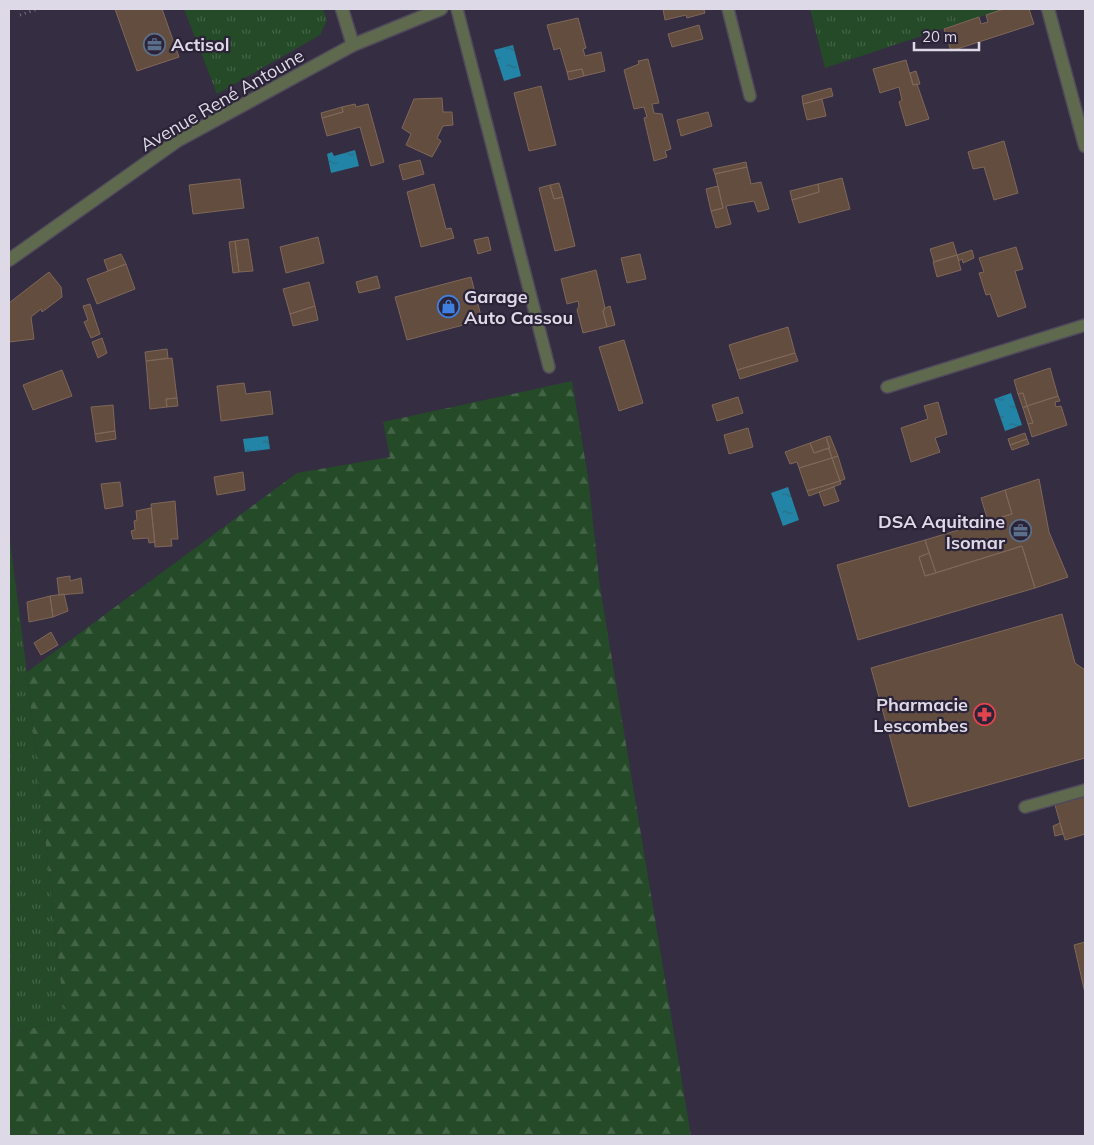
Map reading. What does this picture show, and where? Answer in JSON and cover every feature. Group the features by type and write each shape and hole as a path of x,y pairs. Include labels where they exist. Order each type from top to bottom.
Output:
{"street":[{"path":"342,9 353,45"},
{"name":"Avenue René Antoune","path":"9,260 177,142 353,45 441,9"},
{"path":"1048,9 1085,146"}],"lane":[{"path":"457,9 549,366"},
{"path":"728,9 750,96"},
{"path":"887,388 1085,325"},
{"path":"1024,807 1085,790"}],"path":[{"path":"20,15 38,9"}],"green space":[{"path":"184,9 323,9 327,20 320,35 217,94"},
{"path":"810,9 1003,9 825,68"},
{"path":"572,381 588,477 600,587 691,1136 9,1136 9,1034 65,1020 27,672 297,473 390,457 383,422"},
{"path":"9,533 27,672 65,1020 9,1034"}],"water":[{"path":"513,45 521,76 504,81 494,50"},
{"path":"355,150 359,166 331,173 327,154 332,152 334,156"},
{"path":"1011,393 1022,425 1005,431 994,399"},
{"path":"268,436 270,449 245,452 243,439"},
{"path":"788,487 799,520 783,526 771,493"}],"building":[{"path":"115,9 162,9 179,57 137,71"},
{"path":"663,9 704,9 705,13 687,18 686,15 665,20"},
{"path":"1004,9 1029,9 1034,24 951,51 944,29 979,17 981,24 988,22 986,15"},
{"path":"578,18 586,48 583,49 585,56 601,52 605,71 584,76 582,69 567,72 560,48 554,50 547,25"},
{"path":"699,25 703,39 672,47 668,34"},
{"path":"648,59 659,103 652,104 654,113 662,114 671,149 665,151 667,157 654,161 644,118 647,117 644,107 634,109 624,70 639,64 638,61"},
{"path":"906,60 913,85 917,84 929,119 906,126 899,102 902,100 899,87 880,93 873,69"},
{"path":"582,69 584,76 569,80 567,72"},
{"path":"916,71 920,84 913,85 910,73"},
{"path":"541,86 556,145 529,151 514,93"},
{"path":"831,88 833,96 803,104 802,96"},
{"path":"442,98 443,112 452,112 453,125 443,126 437,138 441,141 432,157 406,145 411,134 402,128 414,99"},
{"path":"822,99 826,116 807,120 803,104"},
{"path":"355,104 356,107 368,104 384,162 371,166 360,127 327,136 322,118 343,112 342,107"},
{"path":"342,107 343,112 322,118 321,113"},
{"path":"708,112 712,126 681,136 677,120"},
{"path":"1004,141 1018,193 994,200 984,167 973,169 968,152"},
{"path":"420,160 424,174 403,180 399,165"},
{"path":"746,162 747,167 715,174 713,169"},
{"path":"747,167 751,184 761,182 769,209 758,212 754,201 726,206 731,224 716,228 711,211 723,208 715,174"},
{"path":"842,178 850,209 799,223 792,200 819,192 818,184"},
{"path":"240,179 244,208 193,214 189,185"},
{"path":"559,183 563,197 554,199 550,185"},
{"path":"434,184 446,229 451,228 454,238 421,247 407,192"},
{"path":"818,184 819,192 792,200 790,191"},
{"path":"550,185 554,199 563,197 575,246 555,251 539,188"},
{"path":"718,186 723,208 711,211 706,189"},
{"path":"318,237 324,263 286,273 280,247"},
{"path":"488,237 491,250 478,254 474,240"},
{"path":"248,239 253,271 239,272 235,241"},
{"path":"235,241 239,272 233,273 229,242"},
{"path":"953,242 957,255 934,262 930,249"},
{"path":"1016,247 1023,269 1015,271 1026,307 998,317 990,294 986,295 979,273 984,272 979,258"},
{"path":"972,250 974,258 963,263 962,259 959,261 957,255"},
{"path":"121,254 126,264 108,271 104,260"},
{"path":"640,254 646,279 627,283 621,258"},
{"path":"957,255 961,270 937,277 933,262"},
{"path":"126,264 135,289 97,304 87,279"},
{"path":"596,270 605,308 603,311 607,327 583,333 577,310 579,306 578,301 567,304 561,279"},
{"path":"49,272 61,287 62,297 42,312 41,309 31,317 34,339 9,342 9,303"},
{"path":"377,276 380,288 359,293 356,282"},
{"path":"471,277 482,320 407,340 395,297"},
{"path":"309,282 315,306 290,314 283,289"},
{"path":"90,304 100,334 91,338 84,322 88,320 83,306"},
{"path":"315,306 318,320 293,326 290,314"},
{"path":"610,306 615,325 607,327 603,311"},
{"path":"788,327 795,353 737,370 729,345"},
{"path":"102,338 107,353 98,358 92,342"},
{"path":"624,340 643,403 619,411 599,347"},
{"path":"167,349 168,358 146,361 145,352"},
{"path":"795,353 798,361 740,379 737,370"},
{"path":"172,358 177,398 166,399 167,407 150,409 146,361"},
{"path":"1050,368 1058,396 1027,406 1023,393 1018,394 1014,380"},
{"path":"62,370 72,396 33,410 23,385"},
{"path":"244,383 246,394 270,391 273,414 221,421 217,386"},
{"path":"1023,393 1027,406 1023,408 1018,394"},
{"path":"1058,396 1060,401 1055,402 1056,407 1061,406 1067,425 1032,437 1028,424 1033,423 1027,406"},
{"path":"738,397 743,413 717,421 712,405"},
{"path":"177,398 178,406 167,407 166,399"},
{"path":"938,402 947,434 935,438 940,452 911,462 901,428 928,419 924,406"},
{"path":"113,405 115,431 95,434 91,407"},
{"path":"1027,406 1033,423 1028,424 1023,408"},
{"path":"748,428 753,447 729,454 724,435"},
{"path":"115,431 116,439 96,442 95,434"},
{"path":"1025,433 1027,439 1010,445 1008,439"},
{"path":"830,436 838,456 832,458 826,437"},
{"path":"826,437 830,448 814,453 810,443"},
{"path":"1027,439 1029,444 1012,450 1010,445"},
{"path":"810,443 814,453 828,448 832,458 799,468 797,462 790,464 785,452"},
{"path":"838,456 845,479 840,481 832,458"},
{"path":"832,458 840,481 807,491 799,468"},
{"path":"243,472 245,490 217,495 214,477"},
{"path":"1039,479 1049,532 1068,577 1035,588 1022,546 936,573 925,540 1012,514 1005,490"},
{"path":"840,481 841,484 809,496 807,491"},
{"path":"120,482 123,506 105,509 101,484"},
{"path":"834,487 839,501 824,506 819,492"},
{"path":"1005,490 1012,514 988,521 981,498"},
{"path":"175,501 178,539 171,539 172,546 155,547 151,504"},
{"path":"151,508 155,542 149,543 148,538 133,539 131,531 135,530 136,511"},
{"path":"925,540 929,553 919,557 925,576 1022,546 1035,588 858,640 837,565"},
{"path":"929,553 936,573 925,576 919,557"},
{"path":"70,576 70,581 81,578 83,593 59,595 57,578"},
{"path":"64,594 68,611 53,617 50,596"},
{"path":"50,596 53,617 29,622 27,602"},
{"name":"Pharmacie Lescombes","path":"1062,614 1075,663 1085,670 1085,758 909,807 871,668"},
{"path":"51,632 58,645 41,655 34,643"},
{"path":"1085,796 1085,834 1065,840 1055,805"},
{"path":"1060,823 1063,834 1055,836 1053,826"},
{"path":"1085,942 1085,993 1074,945"}],"place":[{"name":"Actisol","path":"155,44"},
{"name":"Garage Auto Cassou","path":"448,306"},
{"name":"DSA Aquitaine Isomar","path":"1021,531"},
{"name":"Pharmacie Lescombes","path":"984,714"}]}
